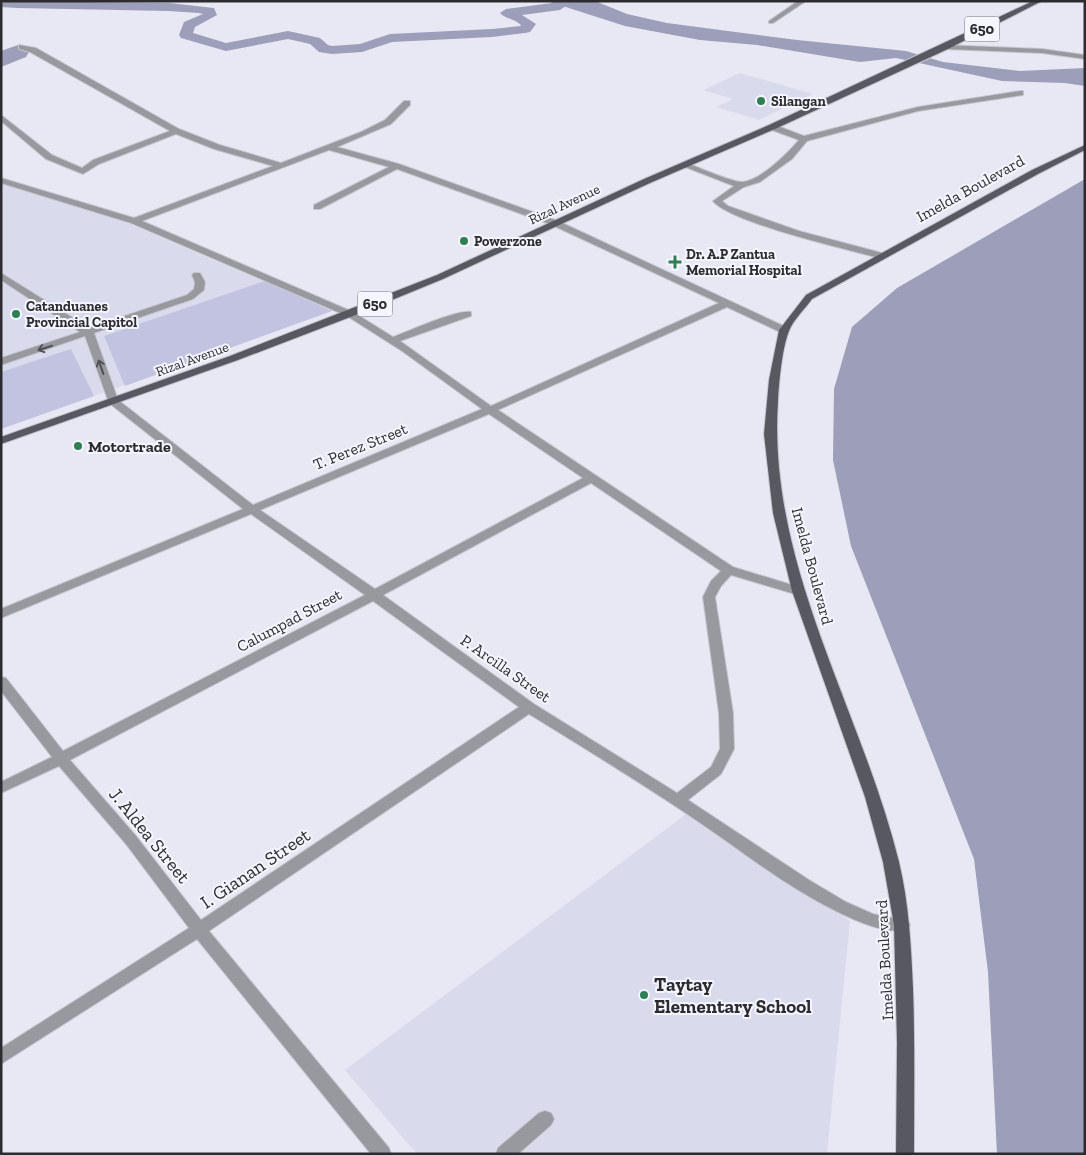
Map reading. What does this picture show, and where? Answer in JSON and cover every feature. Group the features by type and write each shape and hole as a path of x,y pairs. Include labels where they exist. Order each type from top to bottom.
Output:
{"main road":[{"name":"650","path":"946,47 1039,1"},
{"name":"Rizal Avenue","path":"1,441 113,402 350,314 440,277 555,223 772,127 909,62 946,47"},
{"name":"Imelda Boulevard","path":"905,1154 906,1042 902,925 892,862 883,829 798,591 779,513 770,434 774,380 784,330 809,297 1035,172 1085,147"}],"street":[{"path":"771,22 803,1"},
{"path":"946,47 1042,51 1085,57"},
{"path":"22,48 32,50 176,131 217,147 283,166"},
{"path":"772,127 804,139 918,109 1020,93"},
{"path":"134,221 332,148 388,122 407,103"},
{"path":"1,117 48,157 83,171 96,162 176,131"},
{"path":"804,139 789,157 757,180 741,186 717,201 725,208 796,233 883,256"},
{"path":"332,148 396,166 555,223 784,330"},
{"path":"684,165 741,186"},
{"path":"317,207 396,166"},
{"path":"1,180 134,221 350,314 406,349 490,410 729,570 798,591"},
{"path":"1,362 190,298 199,290 200,282 197,275"},
{"path":"4,280 89,333 113,402"},
{"name":"T. Perez Street","path":"1,614 490,410 728,303"},
{"path":"391,341 468,314"},
{"name":"P. Arcilla Street","path":"113,402 251,509 374,594 529,707 678,800 803,884 840,906 871,920 902,925"},
{"name":"Calumpad Street","path":"1,788 61,759 591,478"},
{"path":"678,800 716,770 727,749 726,713 709,597 714,584 729,570"},
{"name":"J. Aldea Street","path":"1,681 61,759 131,840 199,930 382,1154"},
{"name":"I. Gianan Street","path":"1,1057 199,930 529,707"},
{"path":"505,1154 545,1119"}],"shaded area":[{"path":"547,1 595,1 627,14 667,23 797,40 906,51 943,62 1020,71 1085,68 1085,86 1065,83 1002,81 896,58 860,62 757,45 700,40 625,26"},
{"path":"740,73 813,94 759,120 716,107 733,99 703,90"},
{"path":"1085,179 1085,1154 997,1154 988,972 974,859 851,546 833,460 834,389 852,327 897,288"},
{"path":"1,183 127,223 332,311 1,429"},
{"path":"265,281 332,311 125,386 104,336"},
{"path":"71,349 94,396 1,429 1,372"},
{"name":"Taytay Elementary School","path":"686,814 850,921 827,1154 417,1154 345,1070"}],"waterway":[{"path":"1,3 199,9 209,11 211,15 189,25 186,35 226,47 288,35 315,41 324,49 332,50 362,48 390,38 492,33 525,29 530,24 506,13 560,6"},
{"path":"1,60 18,52"}],"place":[{"name":"Silangan","path":"761,101"},
{"name":"Powerzone","path":"464,241"},
{"name":"Dr. A.P Zantua Memorial Hospital","path":"675,262"},
{"name":"Catanduanes Provincial Capitol","path":"16,314"},
{"name":"Motortrade","path":"78,446"},
{"name":"Taytay Elementary School","path":"644,995"}]}
